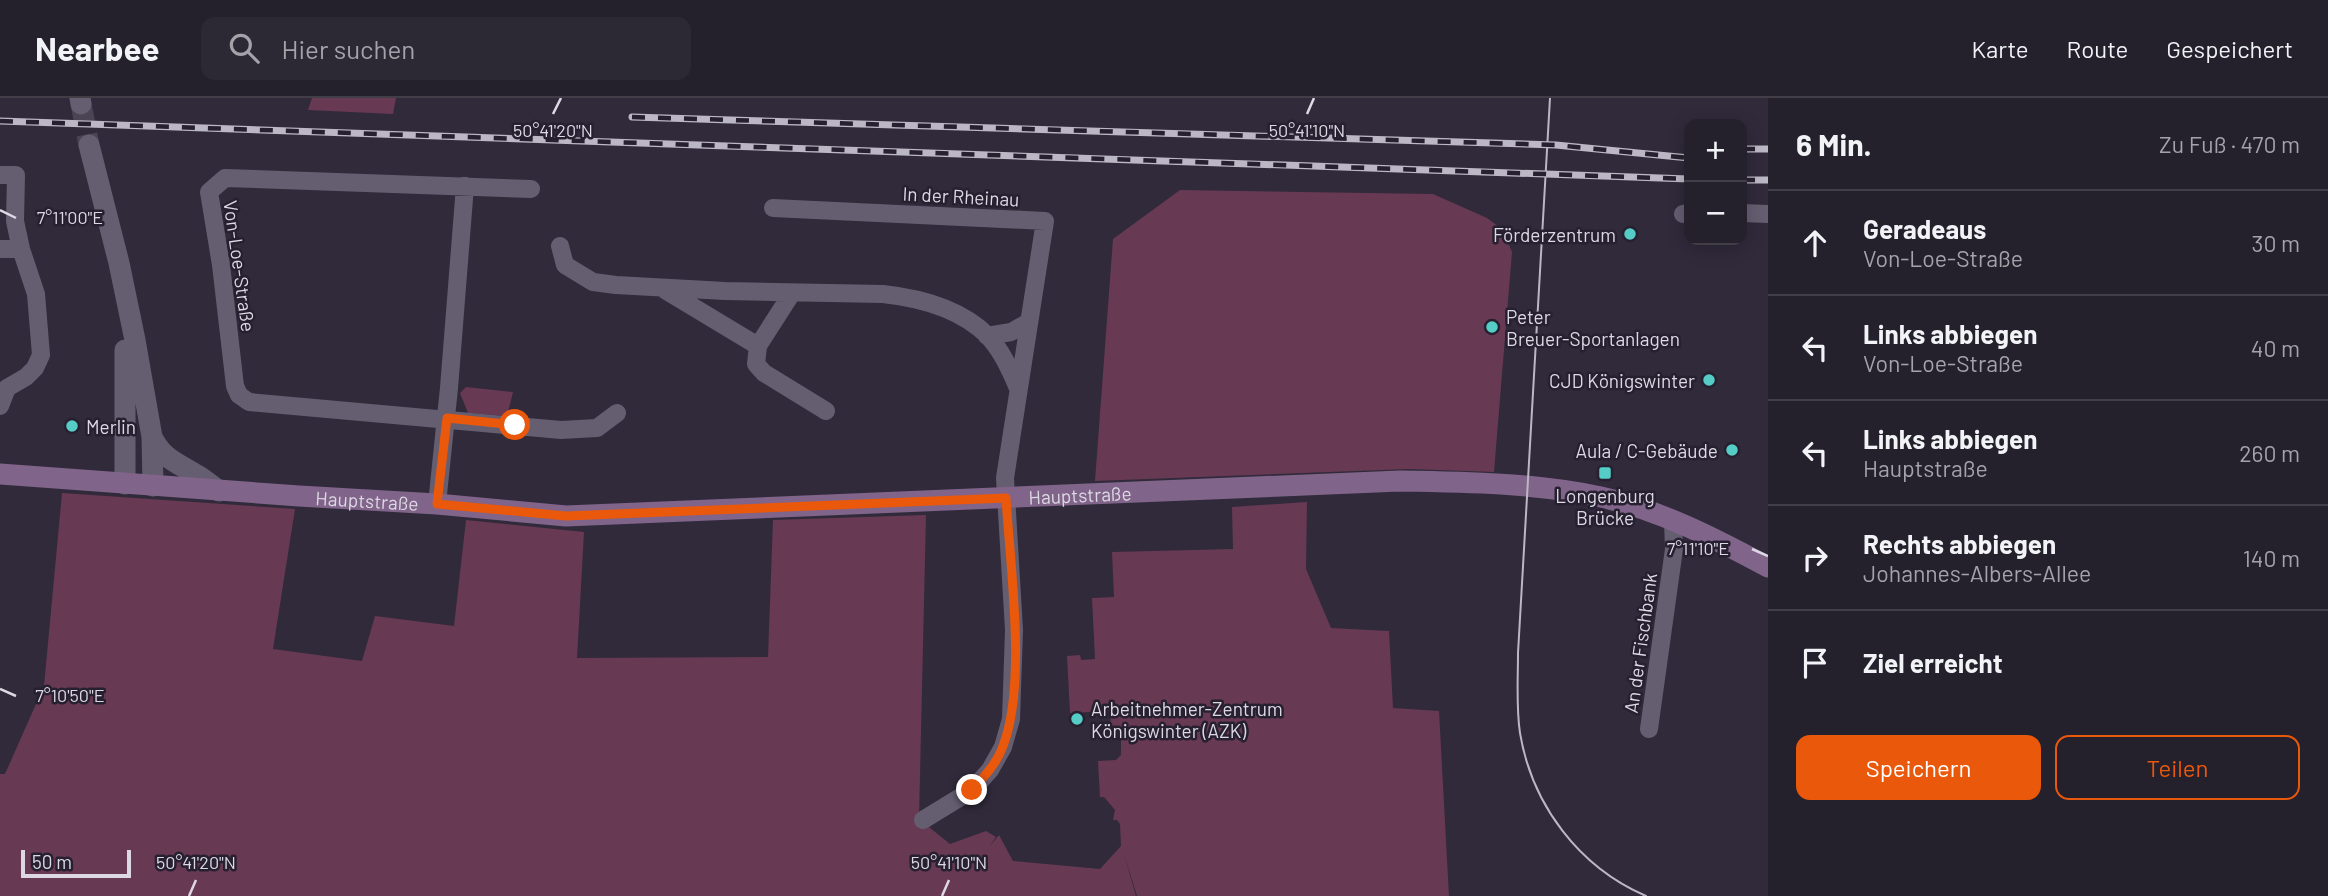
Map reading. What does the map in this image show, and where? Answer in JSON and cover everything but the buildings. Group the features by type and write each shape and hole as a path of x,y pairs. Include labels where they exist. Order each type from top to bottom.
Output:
{"main road":[{"name":"Hauptstraße","path":"0,474 437,504 566,516 1400,481 1510,485 1603,498 1673,521 1768,567"}],"street":[{"path":"89,145 125,296 152,438 153,486"},
{"path":"0,175 16,175 15,221 36,294 41,355 35,368 26,377 4,385 0,406"},
{"name":"Von-Loe-Straße","path":"531,189 225,178 209,192 221,265 235,386 248,402 561,430 597,428 617,413"},
{"path":"437,504 447,418 464,186"},
{"name":"In der Rheinau","path":"774,208 1045,221 1005,478 1014,630 1011,719 1003,747 990,770 972,790 923,820"},
{"path":"1747,213 1768,214"},
{"path":"560,246 565,265 593,282 792,293 901,295 936,305 962,317 987,336 1005,360 1018,388"},
{"path":"0,249 21,249"},
{"path":"659,287 758,346"},
{"path":"792,293 758,346 756,364 764,373 826,411"},
{"path":"125,296 125,484"},
{"path":"987,336 1011,332 1029,322"},
{"path":"152,438 174,464 195,474 219,491"},
{"name":"An der Fischbank","path":"1649,729 1674,549 1673,521"}],"shaded area":[{"path":"312,98 396,98 393,114 308,110"},
{"path":"1180,190 1433,194 1487,218 1502,229 1512,252 1494,472 1409,469 1095,481 1113,239"},
{"path":"466,387 513,392 507,416 468,413 460,393"},
{"path":"62,493 295,509 273,649 362,661 375,616 454,626 466,520 584,532 577,658 768,657 773,520 926,515 919,819 950,844 986,831 996,837 990,846 999,835 1013,861 1100,869 1121,846 1120,824 1113,820 1115,810 1104,797 1100,797 1098,761 1116,760 1121,755 1121,735 1111,729 1110,711 1070,713 1067,656 1080,655 1081,660 1095,659 1092,598 1114,597 1112,552 1233,549 1232,507 1307,502 1306,569 1331,628 1389,631 1393,708 1439,711 1449,896 1137,896 1124,854 1136,896 0,896 0,774 5,774 44,686"}],"tunnel":[{"path":"81,104 89,145"}],"tram line":[{"path":"1550,98 1518,653 1520,733 1535,785 1562,831 1600,868 1622,884 1646,896"}],"railway":[{"path":"632,117 1556,145 1684,158"},
{"path":"0,121 1684,179"},
{"path":"1747,149 1768,149"},
{"path":"1747,180 1768,180"}],"place":[{"name":"Förderzentrum","path":"1630,234"},
{"name":"Peter Breuer-Sportanlagen","path":"1492,327"},
{"name":"CJD Königswinter","path":"1709,380"},
{"name":"Merlin","path":"72,426"},
{"name":"Aula / C-Gebäude","path":"1732,450"},
{"name":"Longenburg Brücke","path":"1605,473"},
{"name":"Arbeitnehmer-Zentrum Königswinter (AZK)","path":"1077,719"}],"route":[{"path":"515,425 447,418 437,504 530,514 614,516 1006,498 1014,630 1011,719 1003,747 990,770 972,790"}]}
